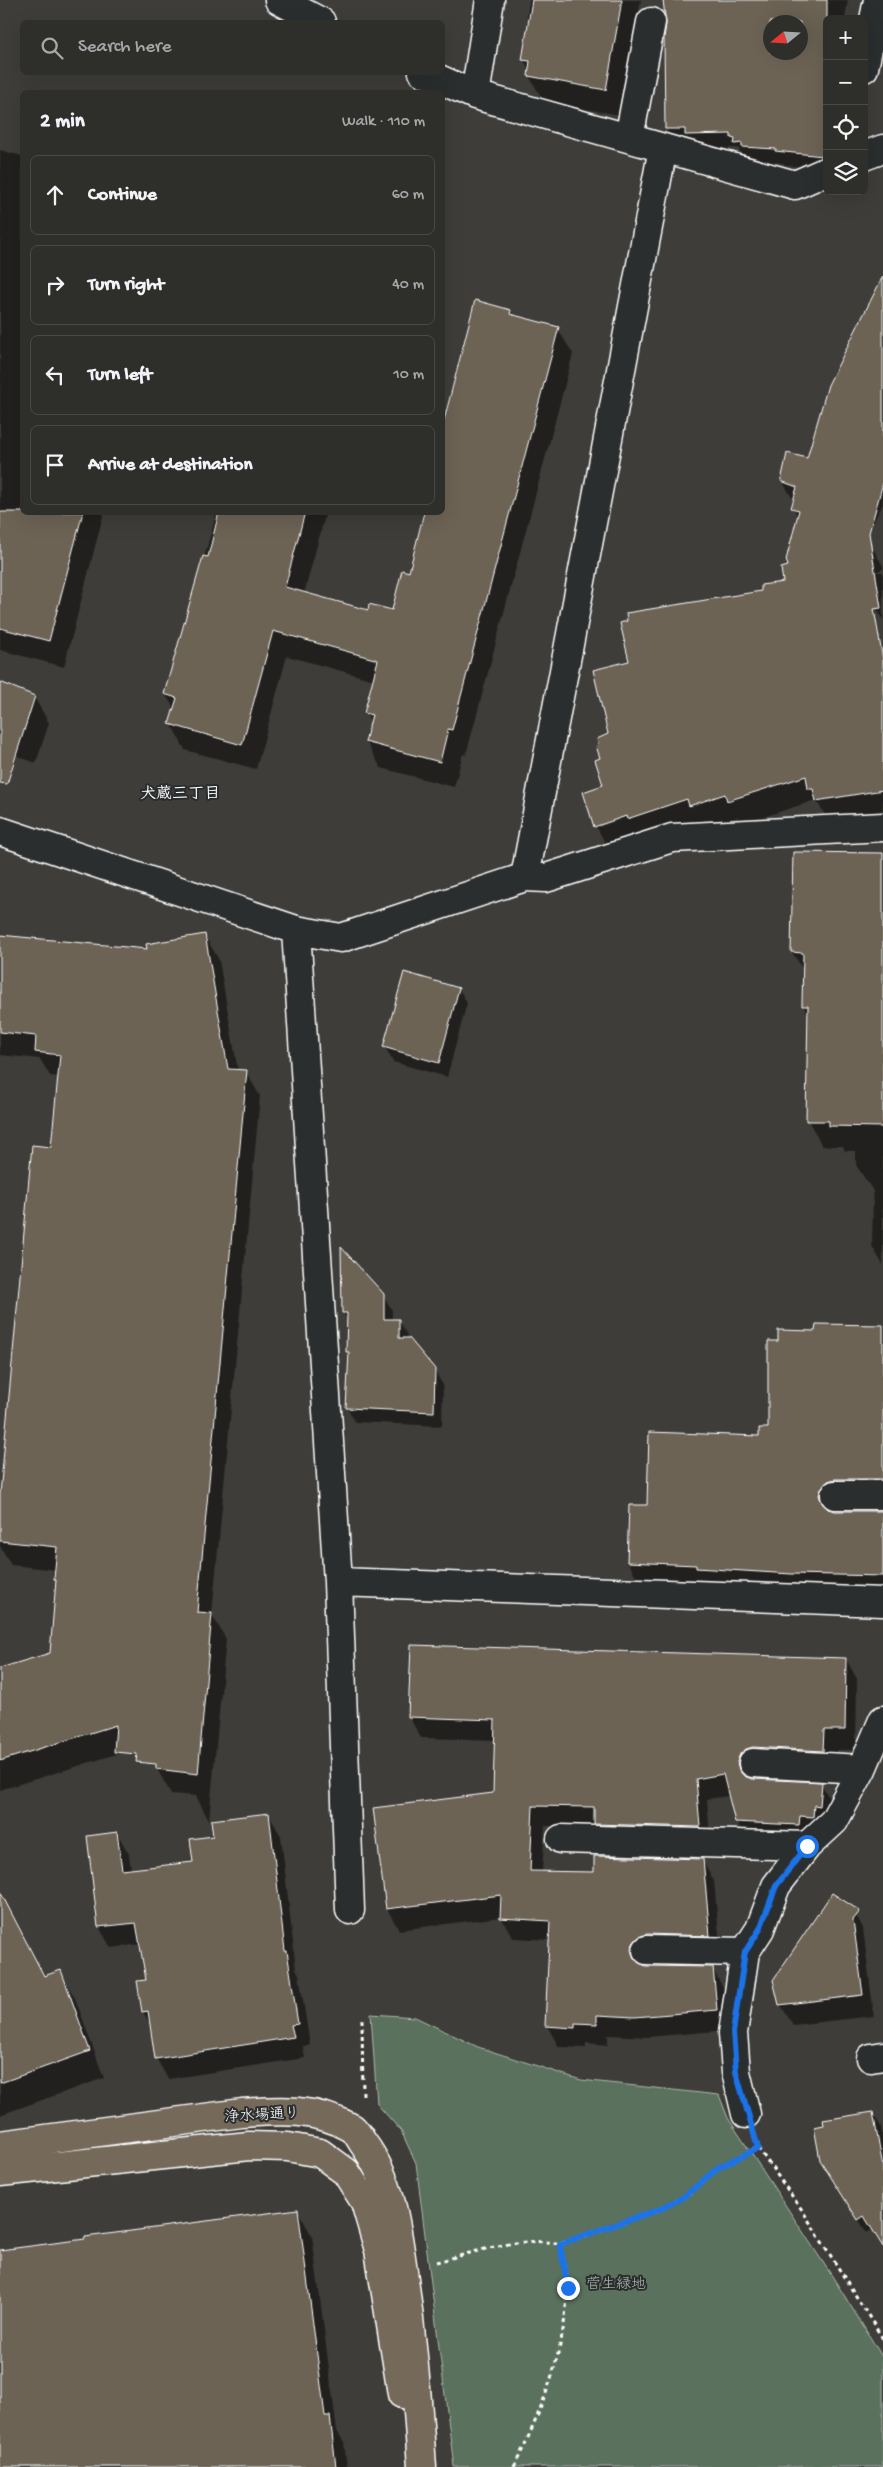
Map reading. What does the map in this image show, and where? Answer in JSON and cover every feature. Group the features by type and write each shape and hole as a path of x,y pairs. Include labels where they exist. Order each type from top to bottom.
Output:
{"main road":[{"name":"浄水場通り","path":"0,2145 242,2112 276,2110 312,2112 353,2129 376,2161 390,2200 399,2242 415,2362 422,2467"},
{"path":"0,2172 248,2146 288,2147 320,2153 346,2172 365,2202 379,2250 395,2358 415,2467"}],"street":[{"path":"279,0 317,20"},
{"path":"475,95 490,0"},
{"path":"866,60 878,0"},
{"path":"629,138 651,22"},
{"path":"430,75 475,95 795,185 823,173"},
{"path":"525,877 664,148"},
{"path":"868,155 883,149"},
{"path":"0,831 296,930 341,938 525,877 546,878 672,838 883,827"},
{"path":"296,930 338,1582 350,1910"},
{"path":"835,1495 883,1495"},
{"path":"338,1582 883,1602"},
{"path":"746,2114 736,2072 733,2032 745,1952 760,1929 776,1886 807,1846 834,1821 862,1769 883,1720"},
{"path":"753,1763 862,1769"},
{"path":"561,1839 807,1846"},
{"path":"647,1950 745,1952"}],"path":[{"path":"362,2019 363,2102"},
{"path":"746,2114 758,2148 802,2210 883,2339"},
{"path":"434,2263 522,2243 544,2240 560,2244 660,2209 684,2197 719,2167 758,2148"},
{"path":"514,2467 526,2444 553,2370 563,2327 568,2288 560,2244"}],"green space":[{"name":"菅生緑地","path":"371,2014 415,2017 478,2047 581,2080 719,2095 728,2118 834,2279 883,2358 883,2467 454,2467 416,2163 401,2131 377,2104"}],"building":[{"path":"532,0 622,0 606,90 528,76 530,61 522,60"},
{"path":"663,0 827,0 827,15 823,15 823,156 775,151 776,149 742,147 742,143 734,144 735,139 731,138 731,134 685,135 685,129 665,129 664,38 666,24"},
{"path":"883,276 883,483 869,533 881,608 874,609 883,660 883,790 816,801 813,789 808,789 806,776 727,801 725,794 689,806 687,799 627,819 626,816 594,827 583,792 603,785 595,760 600,758 596,746 598,744 597,739 608,734 593,670 629,661 620,623 627,621 626,613 761,591 761,585 783,582 781,568 788,566 786,560 799,510 791,508 797,487 781,481 787,453 807,458 828,385"},
{"path":"475,300 511,310 510,314 559,327 452,730 448,729 440,762 365,742 372,715 364,713 378,660 273,631 242,745 169,724 177,698 164,694 203,556 208,557 218,515 304,515 285,587 368,610 369,604 392,610 402,570 409,572 423,515 445,515 445,416"},
{"path":"0,512 20,512 20,515 82,515 49,641 0,628"},
{"path":"0,682 35,696 7,784 0,783"},
{"path":"793,852 883,853 883,1127 829,1126 829,1121 806,1121 808,1006 802,1006 803,953 791,952"},
{"path":"205,934 228,1069 247,1070 197,1612 212,1613 198,1774 156,1769 156,1764 136,1762 137,1754 114,1752 116,1725 0,1761 0,1668 50,1653 57,1547 0,1541 0,1494 32,1145 51,1147 60,1055 35,1052 36,1036 0,1032 0,935 147,949 146,944"},
{"path":"404,972 459,988 439,1063 383,1047"},
{"path":"341,1247 384,1294 384,1319 399,1319 399,1338 409,1338 435,1369 434,1412 346,1408 349,1352 346,1352 347,1313 342,1313"},
{"path":"816,1324 883,1325 883,1479 835,1479 828,1481 822,1487 819,1495 822,1503 828,1509 835,1511 883,1511 883,1576 792,1574 696,1568 696,1565 627,1562 629,1505 647,1505 649,1432 759,1436 759,1428 768,1428 768,1341 778,1341 778,1330 815,1331"},
{"path":"411,1645 846,1658 845,1730 824,1730 823,1751 753,1747 746,1749 740,1754 737,1762 739,1770 744,1776 752,1779 822,1782 820,1806 814,1805 813,1817 800,1816 799,1825 735,1822 723,1774 696,1779 700,1827 594,1824 594,1807 533,1806 530,1871 594,1872 594,1856 703,1859 710,1936 647,1934 639,1937 634,1942 631,1950 634,1958 646,1966 713,1967 717,2010 635,2017 597,2015 597,2024 575,2023 575,2028 545,2026 550,1921 500,1918 501,1895 386,1909 373,1808 493,1793 495,1720 408,1717"},
{"path":"269,1813 285,1951 287,1951 298,2024 291,2025 294,2037 155,2059 148,2011 142,2012 137,1981 146,1980 136,1923 98,1927 87,1836 117,1832 122,1870 193,1862 190,1839 213,1836 211,1820"},
{"path":"0,1891 44,1976 61,1970 90,2051 0,2083"},
{"path":"832,1893 860,1911 853,1920 863,1995 779,2005 773,1980"},
{"path":"873,2112 883,2167 883,2247 864,2216 858,2220 820,2160 814,2127 824,2125 823,2120"},
{"path":"298,2209 325,2416 330,2416 336,2467 0,2467 0,2250"}],"district":[{"name":"犬蔵三丁目","path":"180,792"}],"route":[{"path":"568,2288 560,2244 660,2209 684,2197 719,2167 758,2148 746,2114 736,2072 733,2032 745,1952 760,1929 776,1886 807,1846"}]}
